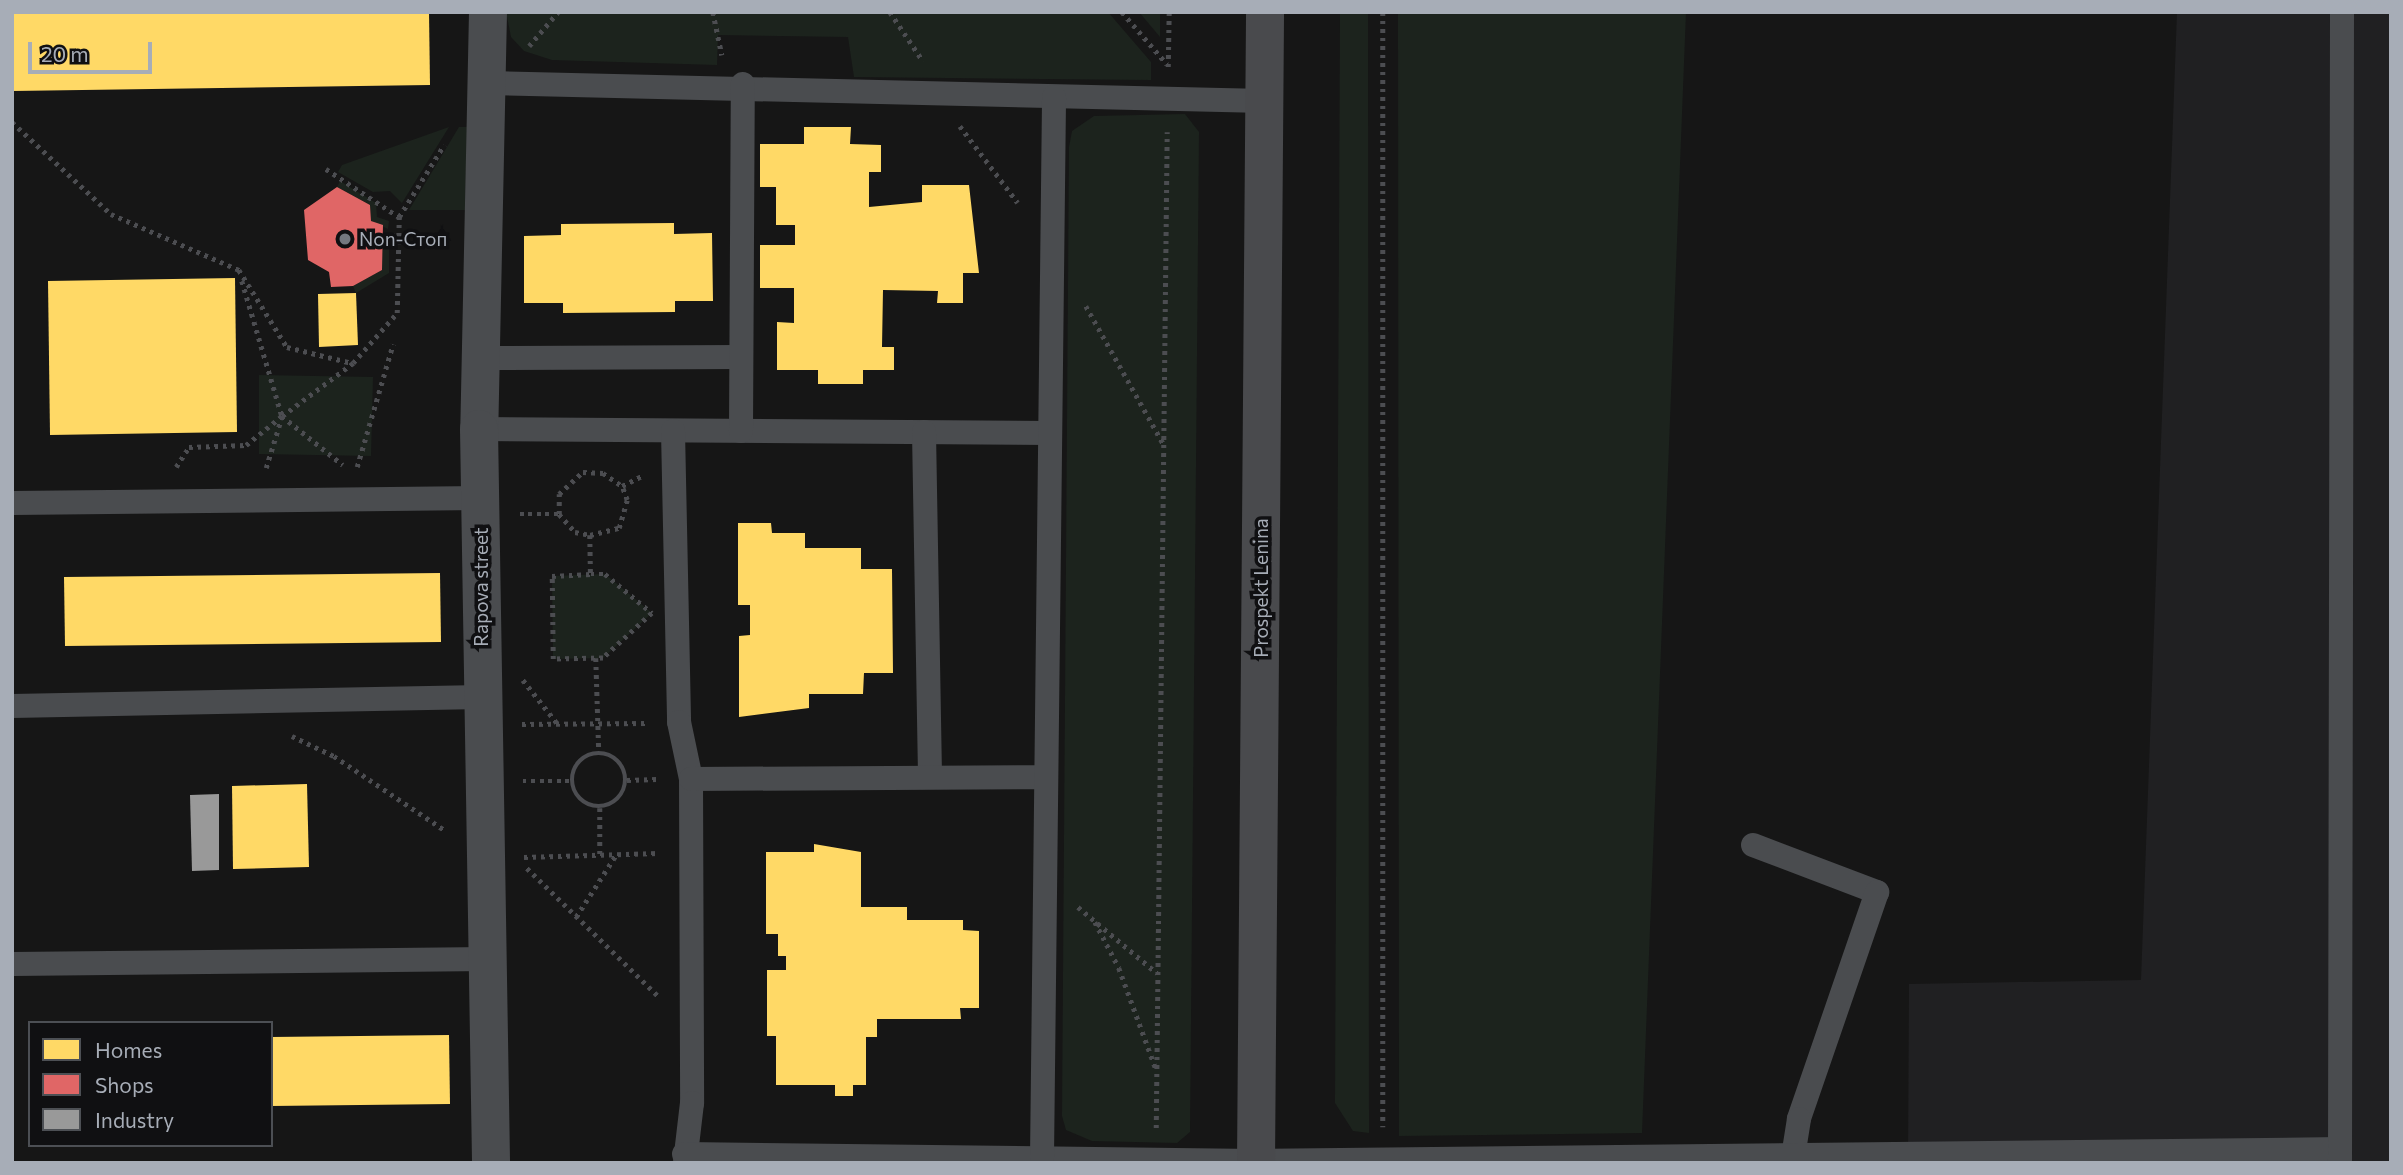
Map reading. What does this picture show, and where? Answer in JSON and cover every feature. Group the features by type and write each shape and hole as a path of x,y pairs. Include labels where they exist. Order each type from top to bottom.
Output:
{"main road":[{"name":"Prospekt Lenina","path":"1256,1162 1265,12"}],"street":[{"name":"Rapova street","path":"488,12 479,429 495,506 482,697 491,1163"}],"lane":[{"path":"673,431 679,722 691,779 692,1103 684,1158 1155,1158 1256,1162 1383,1157 1792,1159 2340,1156 2342,12"},
{"path":"488,83 735,84 939,89 1054,97 1265,101"},
{"path":"735,84 741,431"},
{"path":"1042,1158 1054,97"},
{"path":"481,358 741,357"},
{"path":"479,429 1050,433"},
{"path":"924,432 930,776"},
{"path":"12,503 256,499 495,506"},
{"path":"12,706 482,697"},
{"path":"691,779 1046,777"},
{"path":"1753,845 1878,892 1792,1159"},
{"path":"12,964 487,960"}],"path":[{"path":"713,12 735,84"},
{"path":"890,12 939,89"},
{"path":"1122,12 1168,65"},
{"path":"1155,1158 1168,12"},
{"path":"1382,12 1383,1157"},
{"path":"12,122 111,214 239,270 287,347 353,363"},
{"path":"136,501 169,478 188,447 246,445 353,363 397,313 399,217 451,132"},
{"path":"326,169 399,217"},
{"path":"383,236 399,236"},
{"path":"239,270 282,415 256,499"},
{"path":"282,415 355,475 393,344"},
{"path":"622,486 673,460"},
{"path":"495,506 559,514 575,532 590,535 618,528 627,500 622,486 593,471 575,475 559,494 559,514"},
{"path":"590,535 591,574"},
{"path":"591,574 606,574 652,613 596,658 553,659 552,576 591,574"},
{"path":"596,658 599,752"},
{"path":"516,671 557,724"},
{"path":"512,724 679,722"},
{"path":"599,752 618,760 626,780 619,800 600,808 579,800 571,780 579,761 599,752"},
{"path":"515,781 571,780"},
{"path":"600,808 600,855"},
{"path":"516,857 692,852"},
{"path":"576,917 616,854"},
{"path":"1045,880 1158,974"},
{"path":"1094,922 1156,1070"}],"shaded area":[{"path":"506,12 1108,12 1151,62 1151,80 854,77 848,37 718,35 717,65 552,60 524,51 511,37"},
{"path":"1139,12 1160,12 1160,37"},
{"path":"1340,12 1368,12 1369,1133 1353,1131 1335,1103"},
{"path":"1398,12 1686,12 1642,1133 1399,1136"},
{"path":"2177,12 2391,12 2391,1163 1908,1163 1909,984 2141,980"},
{"path":"1185,114 1199,132 1190,1132 1177,1143 1092,1141 1066,1130 1062,1116 1069,147 1072,131 1094,116"},
{"path":"449,127 402,203 390,191 373,192 338,172 342,165"},
{"path":"459,127 467,127 465,210 409,210"},
{"path":"340,181 376,203 377,217 389,221 388,229 371,221 370,205 337,187"},
{"path":"382,242 389,242 389,273 356,293 353,286 382,270"},
{"path":"259,375 373,377 371,456 259,454"},
{"path":"605,574 652,613 603,658 553,659 552,576"}],"building: Homes":[{"path":"12,12 429,12 430,85 13,91"},
{"path":"804,127 851,127 850,144 881,145 881,172 869,172 869,207 922,202 922,185 969,185 979,273 963,273 963,303 937,303 938,291 883,290 882,347 894,347 894,370 863,370 863,384 818,384 818,370 777,370 777,322 794,323 794,288 760,288 760,245 795,245 795,225 776,225 776,187 760,187 760,144 804,144"},
{"path":"674,223 674,234 712,233 713,301 675,301 675,312 563,313 563,303 524,303 524,236 561,235 561,224"},
{"path":"235,278 237,432 50,435 48,281"},
{"path":"356,293 358,345 319,347 318,294"},
{"path":"738,523 771,523 772,533 805,533 805,548 861,548 861,569 892,569 893,673 864,673 863,694 809,694 809,708 739,717 739,636 750,635 750,605 738,605"},
{"path":"440,573 441,642 65,646 64,577"},
{"path":"307,784 309,867 233,869 232,786"},
{"path":"814,844 861,852 861,907 907,907 907,920 963,920 963,930 979,931 979,1008 960,1008 961,1019 877,1019 877,1037 866,1037 866,1085 853,1085 853,1096 835,1096 835,1085 776,1085 776,1036 767,1036 767,970 786,970 786,956 778,956 778,934 766,934 766,852 814,852"},
{"path":"449,1035 450,1104 273,1106 273,1037"}],"building: Shops":[{"name":"Non-Стоп","path":"337,187 370,205 371,221 383,225 382,270 353,286 331,287 329,272 308,260 304,210"}],"building: Industry":[{"path":"219,794 219,870 192,871 190,795"}],"place":[{"name":"Non-Стоп","path":"345,239"}]}
